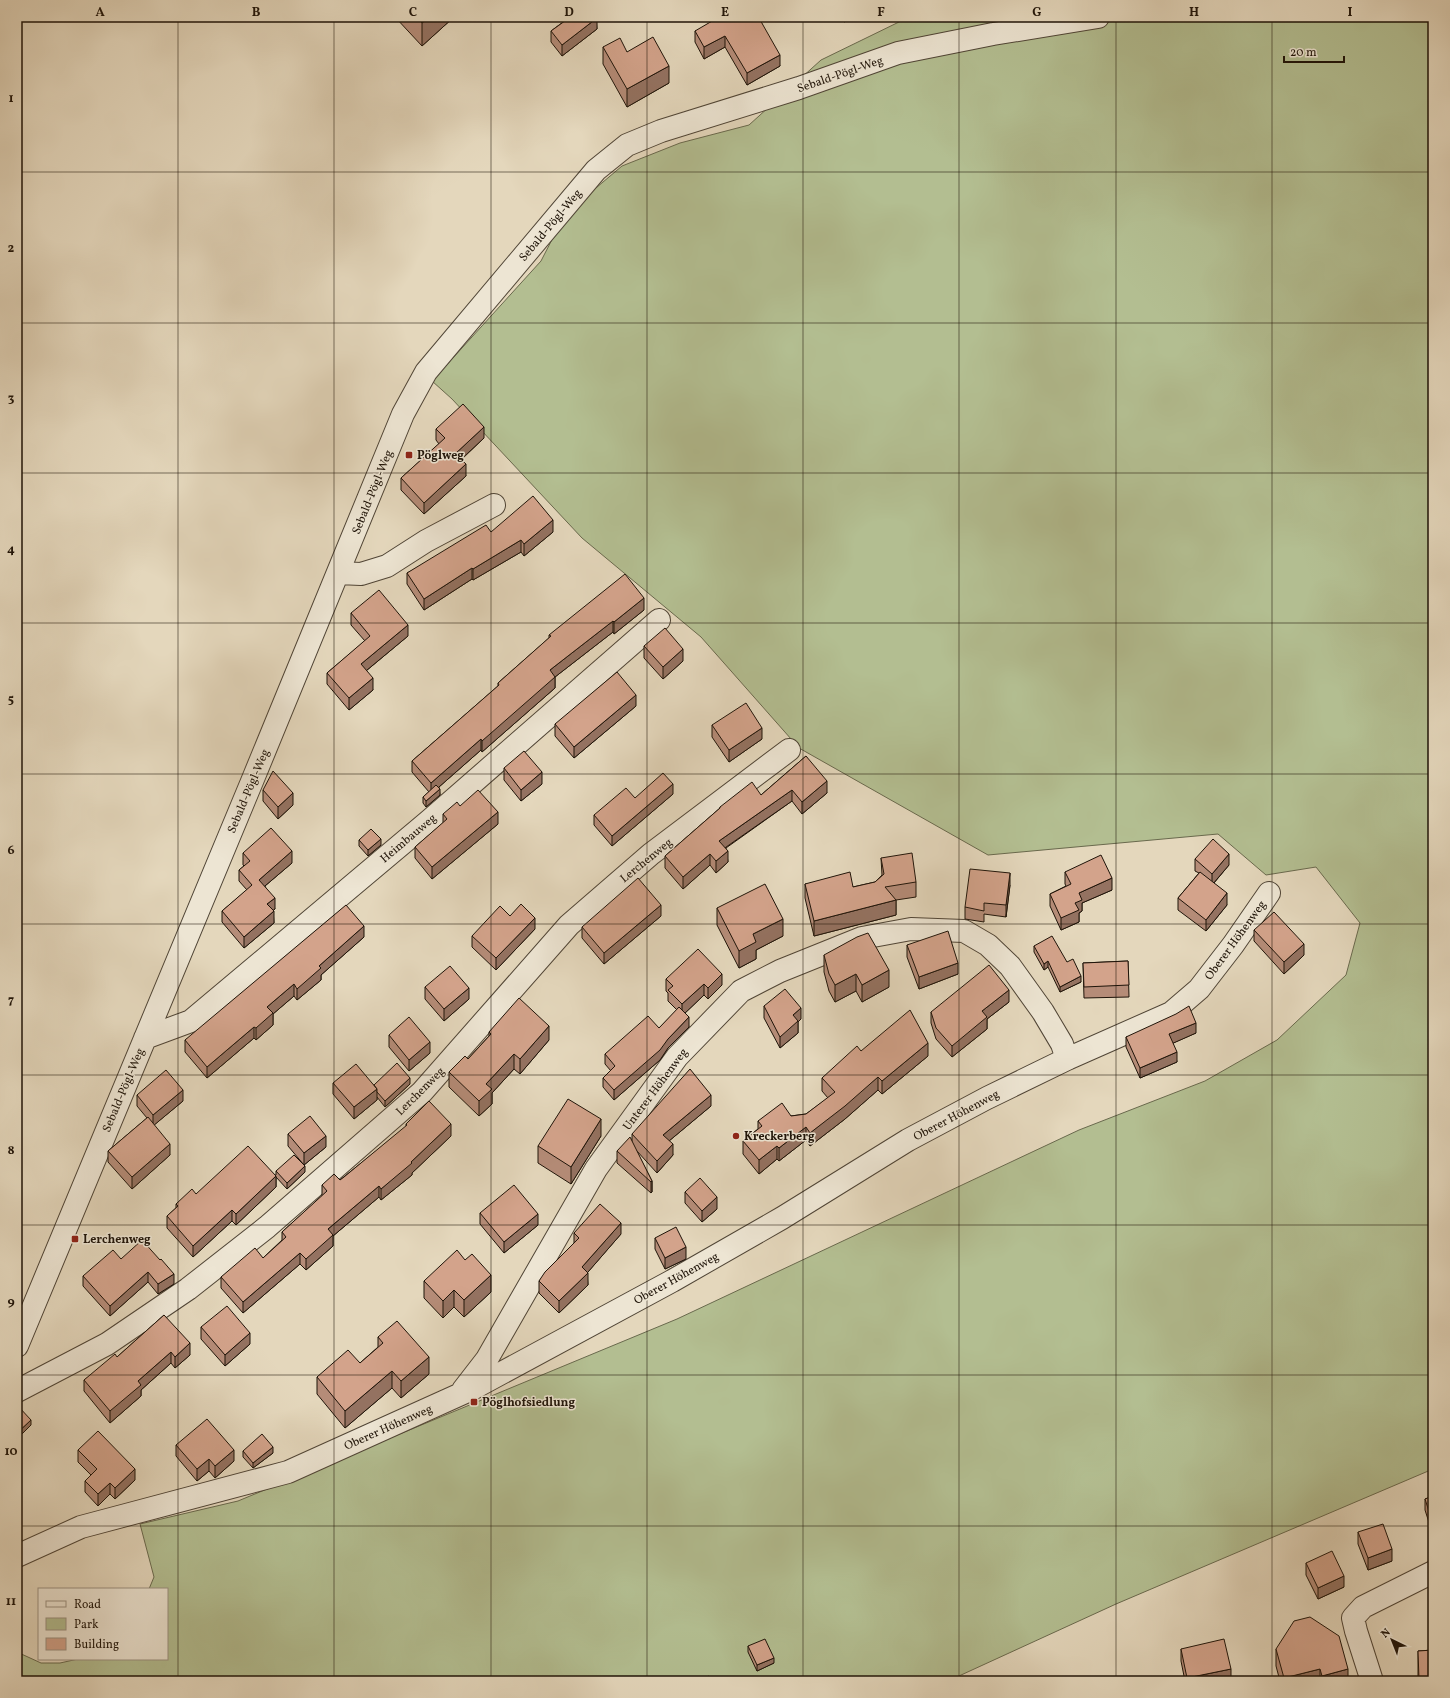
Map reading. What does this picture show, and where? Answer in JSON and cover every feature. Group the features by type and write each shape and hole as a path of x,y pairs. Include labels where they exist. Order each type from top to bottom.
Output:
{"street":[{"name":"Sebald-Pögl-Weg","path":"17,1346 403,414 426,372 596,170 627,145 661,131 799,88 898,53 993,34 1098,17"},
{"path":"338,573 361,574 387,566 426,541 494,505"},
{"name":"Heimbauweg","path":"145,1038 191,1021 429,821 659,620"},
{"name":"Lerchenweg","path":"17,1391 107,1344 188,1289 267,1227 422,1092 569,925 651,854 790,750"},
{"name":"Oberer Höhenweg","path":"17,1556 81,1527 288,1472 459,1395 672,1281 782,1218 908,1140 1067,1059 1170,1013 1199,989 1233,945 1269,892"},
{"name":"Unterer Höhenweg","path":"459,1395 487,1360 596,1169 677,1057 741,992 780,971 862,938 911,929 964,931 988,946 1010,966 1043,1012 1062,1044 1067,1059"},
{"path":"1372,1681 1353,1618 1363,1607 1433,1572"}],"green space":[{"path":"917,17 1433,17 1433,1469 1116,1604 948,1681 17,1681 17,1652 41,1663 60,1663 74,1660 168,1660 168,1588 149,1588 154,1577 140,1524 238,1501 677,1319 1079,1130 1205,1081 1277,1040 1346,975 1360,923 1316,867 1266,875 1218,834 988,855 799,748 701,637 582,538 452,399 432,381 541,261 560,224 590,193 622,166 680,143 749,125 821,60 901,21"}],"building":[{"path":"416,17 429,17 422,23"},
{"path":"568,17 597,18 562,45 551,31 569,18"},
{"path":"719,17 760,17 759,18 780,55 747,73 725,36 704,47 695,31"},
{"path":"653,37 669,66 627,89 603,47 620,38 627,52"},
{"path":"463,404 484,427 455,454 466,464 424,503 401,478 445,438 436,429"},
{"path":"533,496 553,520 524,544 521,540 473,569 472,568 424,599 407,573 486,525 491,532"},
{"path":"625,574 644,598 550,670 555,677 482,741 481,739 431,783 412,761 499,685 498,683 551,636 549,635"},
{"path":"379,590 408,625 361,664 373,678 349,698 327,673 370,636 351,613"},
{"path":"665,628 683,649 663,667 644,646"},
{"path":"617,672 636,695 574,747 555,724"},
{"path":"746,703 762,728 729,750 712,725"},
{"path":"524,751 542,772 521,790 504,768"},
{"path":"806,756 827,781 802,802 792,790 719,841 728,851 716,861 710,854 683,877 665,856 720,807 752,782 761,795"},
{"path":"273,771 293,793 278,807 263,790"},
{"path":"663,773 673,784 612,836 594,815 626,788 635,798"},
{"path":"436,785 440,789 426,801 423,797"},
{"path":"478,790 498,812 432,867 415,847 447,819 443,814 457,802 460,806"},
{"path":"271,828 292,851 259,880 275,898 267,904 274,911 244,937 222,911 252,885 239,870 250,861 243,853"},
{"path":"371,829 381,839 368,850 359,840"},
{"path":"1213,839 1229,854 1212,874 1195,859"},
{"path":"912,853 916,882 885,887 896,900 814,921 805,884 850,872 853,887 875,882 884,874 881,858"},
{"path":"1101,855 1112,878 1079,893 1082,900 1075,903 1079,910 1061,918 1050,894 1071,884 1065,872"},
{"path":"970,869 1010,873 1006,905 984,903 984,911 965,907"},
{"path":"1200,872 1227,893 1206,920 1178,898"},
{"path":"638,878 661,905 604,953 582,927"},
{"path":"765,884 783,919 753,934 756,942 739,951 717,908"},
{"path":"521,904 535,918 496,958 472,936 500,906 510,916"},
{"path":"346,905 364,926 319,966 321,968 297,989 294,984 267,1007 273,1013 207,1067 185,1040"},
{"path":"1274,912 1304,944 1284,962 1254,930"},
{"path":"948,931 958,963 919,977 907,945"},
{"path":"868,933 889,970 862,985 856,974 835,985 829,974 824,955 857,937"},
{"path":"1052,936 1067,962 1073,959 1081,976 1060,987 1048,961 1044,964 1034,946"},
{"path":"698,949 722,974 708,988 704,984 682,1004 668,990 673,986 666,979"},
{"path":"1128,961 1129,985 1084,987 1083,963"},
{"path":"989,965 1009,990 982,1011 987,1017 952,1046 936,1028 931,1012"},
{"path":"450,966 469,988 444,1009 425,987"},
{"path":"785,989 801,1008 793,1015 798,1021 780,1037 764,1006"},
{"path":"519,998 549,1026 520,1059 514,1054 486,1084 492,1089 479,1101 449,1072 465,1056 468,1059 491,1034 489,1032"},
{"path":"1189,1006 1196,1023 1169,1034 1177,1052 1140,1068 1126,1037 1176,1014"},
{"path":"679,1007 689,1017 668,1039 660,1050 614,1090 603,1078 615,1066 605,1054 648,1016 659,1028"},
{"path":"910,1010 928,1043 882,1081 878,1077 845,1106 810,1133 806,1127 779,1148 777,1146 759,1160 743,1141 762,1126 758,1121 782,1103 791,1116 806,1114 835,1092 822,1078 857,1046 861,1051"},
{"path":"409,1017 430,1042 409,1060 389,1035"},
{"path":"397,1063 410,1078 385,1101 377,1092 374,1085"},
{"path":"356,1064 377,1089 354,1107 333,1083"},
{"path":"690,1069 711,1095 663,1135 673,1144 657,1161 632,1134"},
{"path":"166,1070 183,1090 153,1115 137,1095"},
{"path":"568,1099 601,1119 571,1167 538,1146"},
{"path":"429,1101 451,1124 411,1162 412,1163 381,1189 379,1186 328,1229 333,1235 306,1259 300,1253 243,1302 221,1277 255,1248 263,1258 286,1237 282,1232 327,1191 322,1185 334,1174 340,1180 344,1177 407,1125 406,1124"},
{"path":"310,1116 326,1136 304,1153 288,1134"},
{"path":"148,1117 170,1144 132,1177 108,1151"},
{"path":"630,1137 652,1181 651,1182 617,1151"},
{"path":"248,1146 276,1176 236,1214 232,1210 193,1246 167,1216 178,1206 176,1204 192,1189 196,1194"},
{"path":"294,1155 305,1166 287,1183 276,1171"},
{"path":"700,1178 717,1197 702,1211 685,1192"},
{"path":"514,1185 538,1214 504,1242 480,1213"},
{"path":"600,1204 621,1223 582,1267 588,1273 559,1301 539,1281 545,1272 579,1238 574,1233"},
{"path":"676,1227 686,1247 665,1258 655,1238"},
{"path":"142,1240 174,1274 158,1284 148,1272 110,1306 83,1276 113,1250 121,1259"},
{"path":"457,1250 465,1260 472,1254 491,1275 464,1300 454,1290 443,1301 424,1281"},
{"path":"227,1306 250,1333 225,1355 201,1327"},
{"path":"164,1315 190,1343 175,1357 171,1352 138,1381 141,1385 110,1411 84,1380 115,1354 117,1357"},
{"path":"397,1321 429,1357 401,1381 392,1371 345,1411 317,1377 348,1350 360,1363 383,1343 378,1337"},
{"path":"18,1406 31,1420 17,1433 17,1407"},
{"path":"207,1419 234,1450 215,1466 209,1459 197,1469 176,1445"},
{"path":"98,1431 135,1469 115,1488 110,1483 98,1494 85,1481 97,1469 78,1450"},
{"path":"262,1434 273,1447 253,1463 243,1451"},
{"path":"1433,1496 1433,1524 1425,1499"},
{"path":"1383,1524 1392,1549 1368,1558 1358,1532"},
{"path":"1332,1551 1344,1576 1318,1588 1306,1563"},
{"path":"1310,1617 1339,1636 1348,1669 1322,1676 1320,1669 1284,1678 1276,1649 1294,1621"},
{"path":"765,1639 774,1658 757,1665 748,1646"},
{"path":"1224,1639 1231,1669 1187,1678 1181,1649"},
{"path":"1433,1650 1433,1680 1419,1680 1418,1651"},
{"path":"709,1676 712,1681 701,1681"},
{"path":"1089,1678 1090,1681 1074,1681"}],"place":[{"name":"Pöglweg","path":"409,455"},
{"name":"Kreckerberg","path":"736,1136"},
{"name":"Lerchenweg","path":"75,1239"},
{"name":"Pöglhofsiedlung","path":"474,1402"}]}
